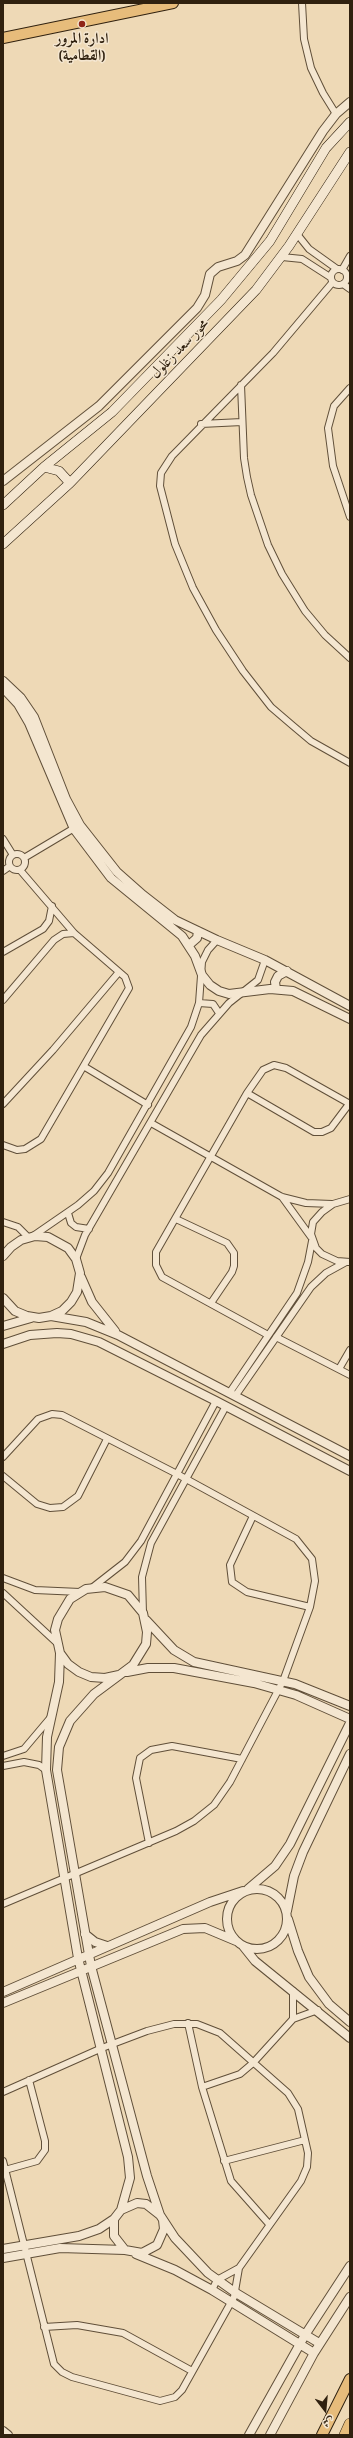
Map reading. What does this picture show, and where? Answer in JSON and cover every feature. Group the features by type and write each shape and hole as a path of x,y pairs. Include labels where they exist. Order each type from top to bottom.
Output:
{"highway":[{"path":"344,2435 350,2424"}],"main road":[{"path":"3,38 173,3"},
{"name":"محور سعد زغلول","path":"3,504 44,467 112,412 239,279 284,220 326,148 348,124"},
{"name":"محور سعد زغلول","path":"3,544 70,483 238,310 282,257 350,152"},
{"path":"44,467 59,471 70,483"},
{"path":"322,2435 350,2379"}],"street":[{"path":"302,3 304,39 311,68 322,93 336,114 348,124"},
{"path":"3,481 99,406 197,308 205,295 210,274 218,267 238,261 245,255 336,114 350,102"},
{"path":"282,257 302,259 336,285 343,284 348,278 339,269 309,249 297,234"},
{"path":"350,256 290,335 202,424 165,464 161,473 160,486 175,544 193,588 216,630 271,707 311,741 350,764"},
{"path":"343,284 350,289"},
{"path":"241,385 244,458 250,495 275,560 305,611 325,636 350,658"},
{"path":"350,388 334,406 328,428 333,466 350,518"},
{"path":"202,424 242,422"},
{"path":"3,681 22,698 34,717 77,827 116,872 162,910 198,931 265,960 350,1006"},
{"path":"3,688 18,704 29,723 77,827 111,878 170,924 189,945 202,974 210,985 219,991 230,994 276,989 300,994 350,1019"},
{"path":"24,858 77,827"},
{"path":"3,839 13,855"},
{"path":"13,855 20,854 24,858 25,865 20,870"},
{"path":"10,866 10,859 13,855"},
{"path":"3,1145 17,1150 25,1149 41,1139 127,994 128,983 119,972 74,932 20,870 16,870 10,866"},
{"path":"3,871 10,866"},
{"path":"3,952 42,929 49,921 52,906"},
{"path":"189,945 197,938 198,931"},
{"path":"3,1000 54,940 63,934 74,932"},
{"path":"3,1256 16,1243 68,1214 88,1197 104,1179 189,1033 199,1003 204,955 217,940"},
{"path":"76,1259 89,1229 201,1035 219,1013 258,980 265,960"},
{"path":"276,989 275,982 278,976 287,971"},
{"path":"3,1104 48,1056 119,972"},
{"path":"199,1003 213,1004 219,1013"},
{"path":"247,1093 307,1129 318,1132 325,1131 333,1126 350,1104 286,1068 274,1065 263,1070 247,1093 156,1252 155,1258 158,1272 168,1281 268,1335"},
{"path":"84,1067 148,1105"},
{"path":"151,1123 282,1197 306,1203 332,1204 350,1199"},
{"path":"282,1197 322,1254 348,1262"},
{"path":"233,1394 268,1335 297,1293 306,1267 314,1222 322,1212 332,1204"},
{"path":"68,1214 71,1223 76,1227 89,1229"},
{"path":"176,1219 227,1243 234,1253 235,1260 232,1272 211,1303"},
{"path":"3,1222 18,1228 29,1237 44,1236 56,1240 68,1248 76,1259 80,1274 92,1302 118,1334"},
{"path":"233,1394 316,1282 332,1268 348,1262"},
{"path":"51,1316 62,1311 74,1297 80,1274"},
{"path":"3,1298 15,1311 33,1318"},
{"path":"3,1326 33,1318 51,1316 86,1322 118,1334 350,1456"},
{"path":"3,1344 30,1335 43,1333 78,1336 99,1342 129,1356 350,1471"},
{"path":"276,1337 350,1375"},
{"path":"339,1369 350,1350"},
{"path":"216,1401 134,1552 125,1562 93,1587 80,1592 62,1608 55,1630 56,1642 60,1652 68,1664 78,1672 98,1678 148,1668 174,1668 279,1690 315,1702 350,1719"},
{"path":"134,2253 142,2254 157,2245 163,2234 161,2218 147,2176 91,1966 58,1778 59,1747 65,1729 78,1709 133,1665 141,1656 146,1644 142,1578 147,1554 185,1479 226,1406"},
{"path":"3,1457 34,1422 47,1414 62,1415 177,1474 296,1540 307,1550 312,1559 315,1581 310,1606 284,1681 242,1759 214,1805 194,1821 150,1843 3,1904"},
{"path":"3,1476 38,1504 50,1508 63,1507 78,1496 107,1439"},
{"path":"253,1516 230,1566 232,1582 246,1592 310,1606"},
{"path":"3,1578 35,1590 80,1592"},
{"path":"93,1587 105,1587 128,1595 174,1650 194,1662 284,1681 350,1706"},
{"path":"3,1593 56,1642"},
{"path":"3,2258 24,2248 79,2236 99,2229 114,2219 121,2210 129,2186 130,2170 102,2048 78,1958 46,1770 46,1749 59,1682 60,1652"},
{"path":"3,1756 24,1749 51,1718"},
{"path":"236,1941 228,1927 228,1910 231,1903 275,1866 290,1844 350,1723"},
{"path":"150,1843 136,1778 138,1763 145,1754 158,1747 172,1746 242,1759"},
{"path":"244,1946 261,1949 274,1944 283,1934 294,1876 303,1852 350,1754"},
{"path":"3,1766 24,1762 39,1765 46,1770"},
{"path":"3,1992 78,1958 214,1901 246,1890 261,1889 272,1892 279,1897 287,1914 298,1951 309,1978 329,2004 350,2022 342,2030"},
{"path":"3,2003 183,1929 205,1928 244,1946 255,1960 318,2010 350,2038"},
{"path":"85,1934 95,1942 107,1946"},
{"path":"293,1991 293,2019"},
{"path":"202,2087 240,2074 253,2063 293,2019 318,2010"},
{"path":"188,2023 202,2087 224,2161 237,2190 269,2224"},
{"path":"3,2092 102,2048 161,2027 188,2023 205,2026 220,2033 253,2063 279,2083 292,2098 300,2116 308,2160 304,2174 239,2268 217,2280 212,2290"},
{"path":"5,2170 36,2162 45,2150 45,2140 29,2080"},
{"path":"224,2161 305,2140"},
{"path":"3,2161 54,2364 62,2372 72,2377 160,2401 170,2399 179,2394 236,2293 239,2268"},
{"path":"121,2210 137,2203 146,2204 161,2218 196,2262 217,2280 319,2343"},
{"path":"114,2219 114,2236 125,2250"},
{"path":"3,2249 69,2247 125,2250 134,2253 175,2270 212,2290 314,2353"},
{"path":"249,2435 305,2335 350,2266"},
{"path":"270,2435 319,2343 350,2297"},
{"path":"44,2327 77,2325 116,2331 136,2339 192,2371"},
{"path":"3,2431 8,2435"}],"place":[{"name":"ادارة المرور (القطامية)","path":"82,24"}]}
